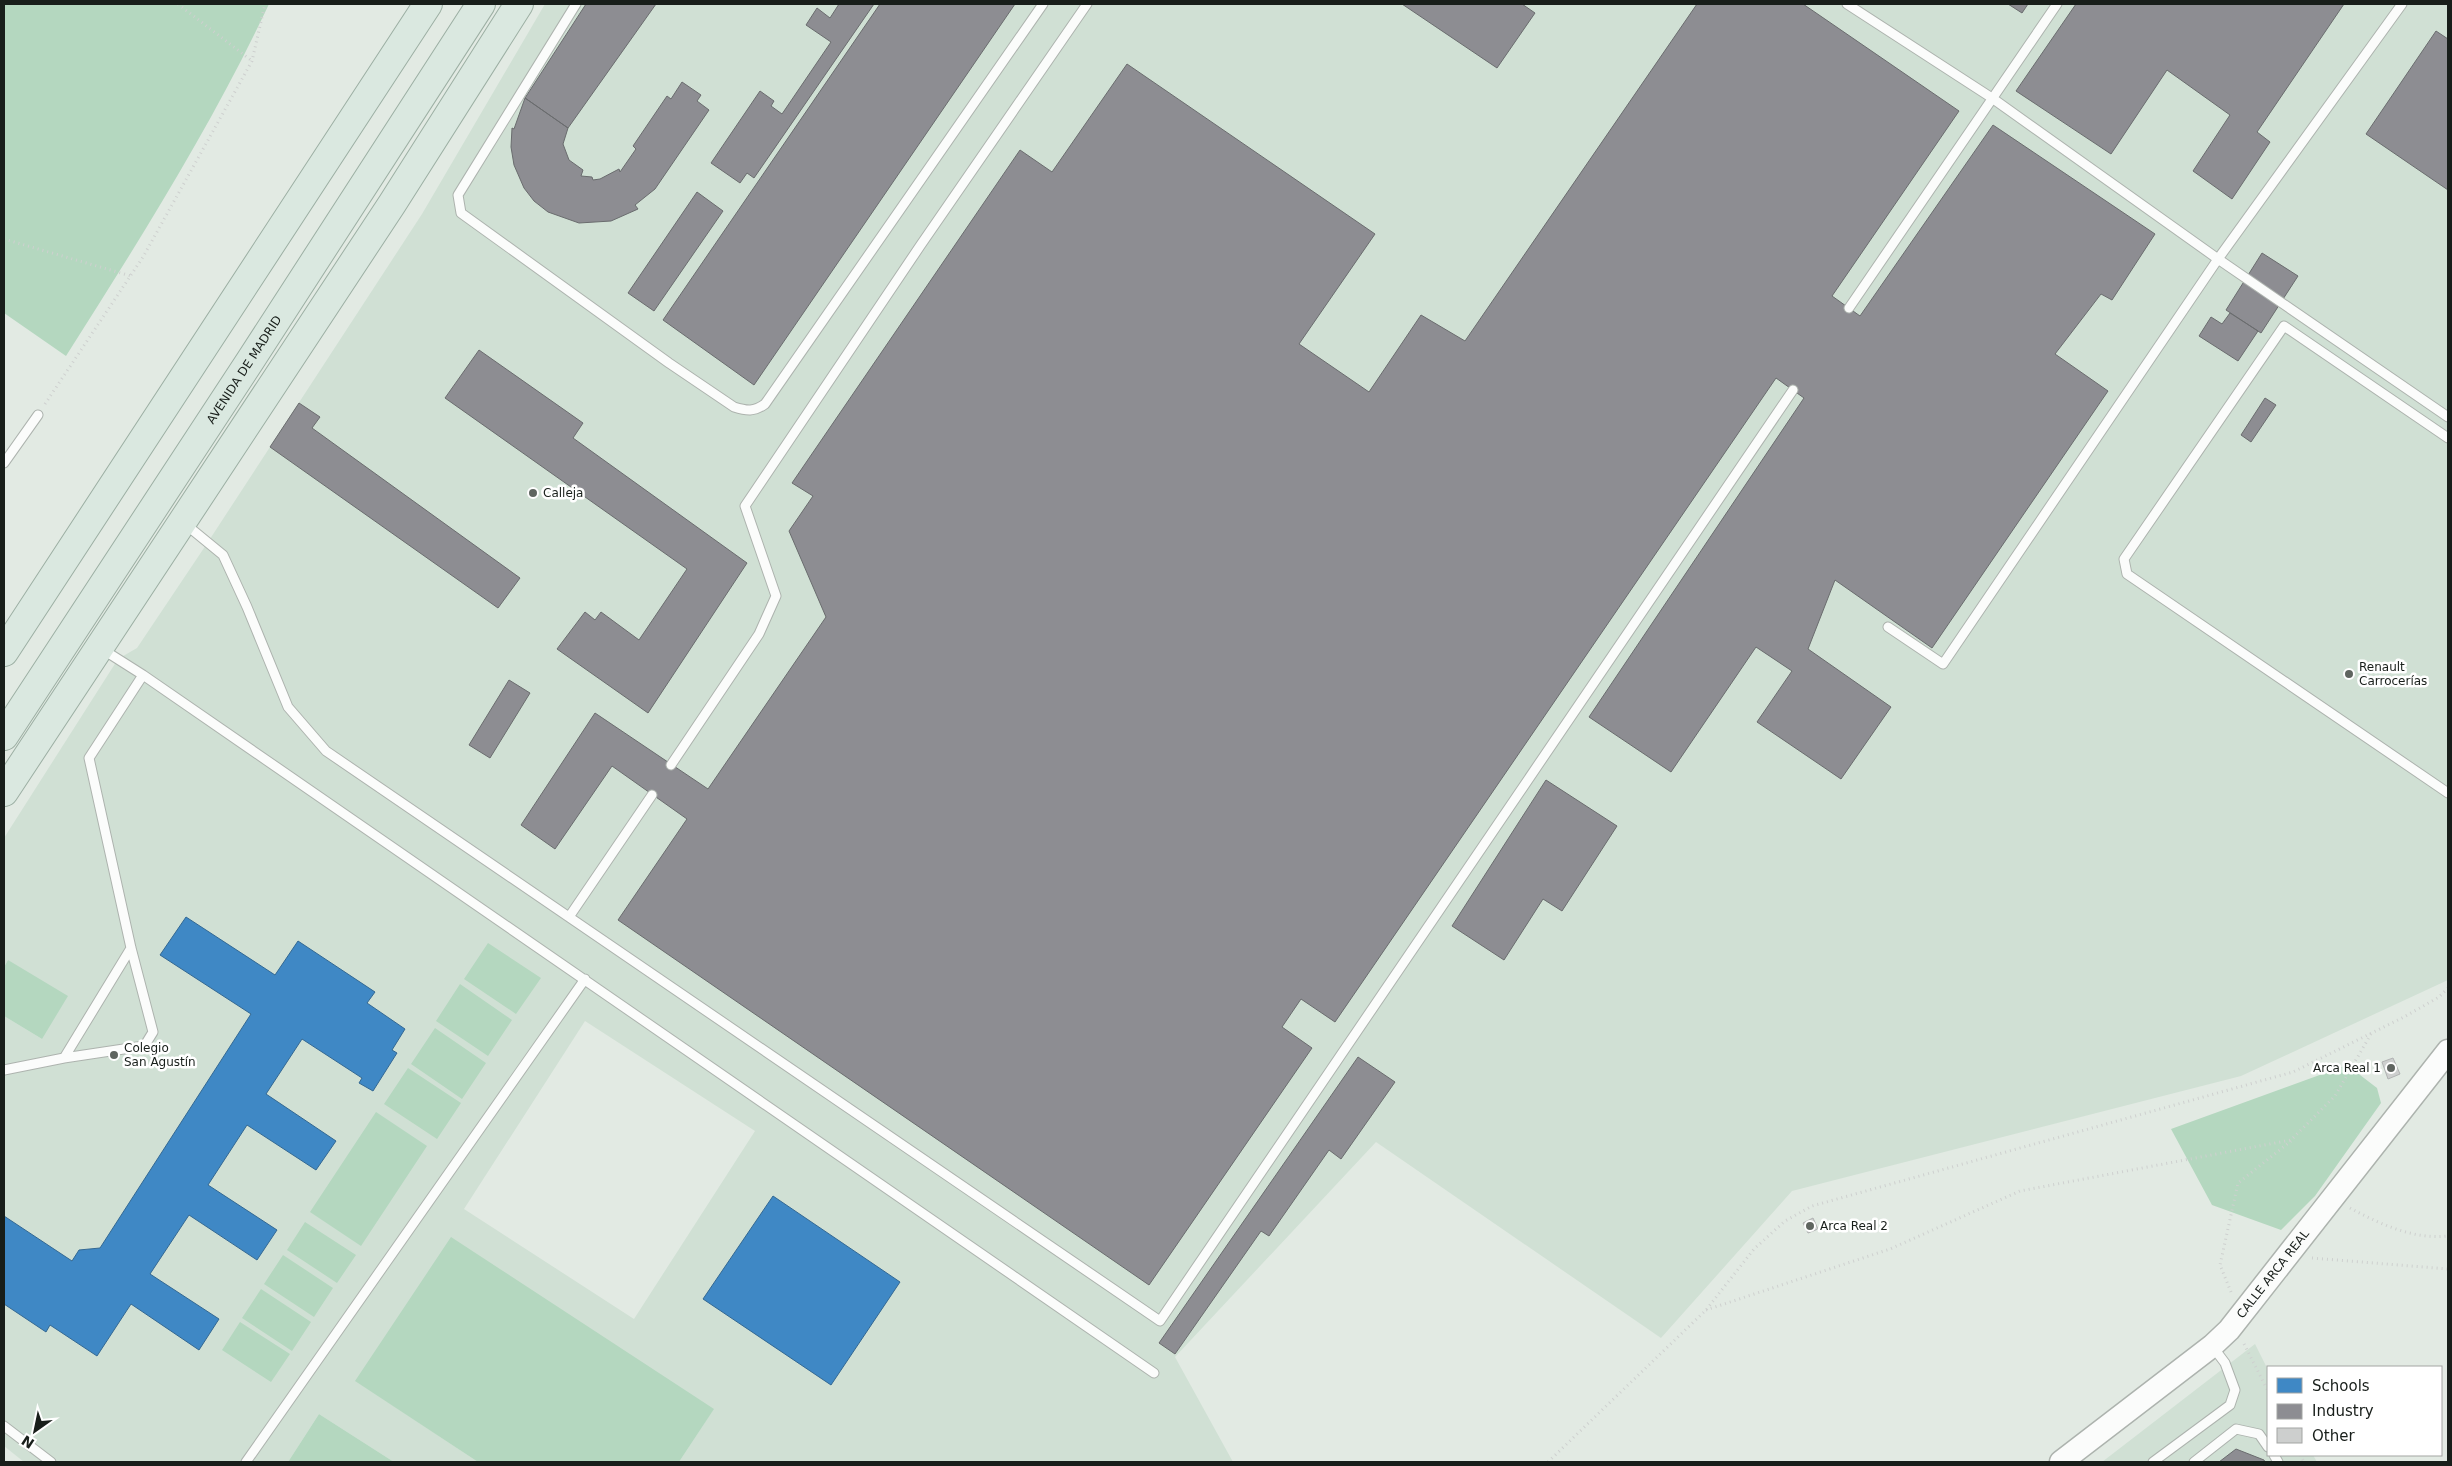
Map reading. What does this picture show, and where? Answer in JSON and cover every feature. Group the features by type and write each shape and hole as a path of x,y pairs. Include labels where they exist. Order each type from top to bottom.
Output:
{"highway":[{"path":"4,652 428,4"},
{"name":"AVENIDA DE MADRID","path":"4,736 481,4"},
{"path":"4,792 392,204 519,4"}],"street":[{"name":"CALLE ARCA REAL","path":"2061,1462 2212,1346 2234,1322 2448,1051"}],"lane":[{"path":"576,4 458,195 461,214 669,363 734,407 746,411 756,410 765,404 1044,4"},
{"path":"671,765 759,634 776,596 745,506 920,246 1087,4"},
{"path":"1847,4 1992,98 2218,259 2448,417"},
{"path":"1849,308 2056,4"},
{"path":"1888,626 1943,664 2218,259 2402,4"},
{"path":"2448,438 2284,326 2124,559 2127,574 2448,793"},
{"path":"183,522 223,555 247,607 288,707 326,751 1160,1321 1793,390"},
{"path":"4,463 38,415"},
{"path":"100,648 143,675 585,979 1154,1373"},
{"path":"4,1070 64,1058 137,1047 149,1040 153,1032 131,948 89,758 143,675"},
{"path":"569,917 652,795"},
{"path":"64,1058 131,948"},
{"path":"246,1462 585,979"},
{"path":"2153,1462 2230,1405 2235,1390 2225,1363 2212,1346"},
{"path":"4,1426 51,1462"},
{"path":"2194,1462 2236,1429 2259,1434 2267,1446"}],"path":[{"path":"178,4 252,61"},
{"path":"38,415 131,276 252,61 265,4"},
{"path":"4,239 131,276"},
{"path":"1548,1462 1706,1310 1754,1249 1785,1221 1812,1206 2294,1072 2404,1017 2439,997 2448,988"},
{"path":"2267,1388 2234,1322 2220,1265 2238,1183 2291,1140 2335,1096 2371,1034"},
{"path":"1706,1310 1890,1248 2020,1191 2291,1140"},
{"path":"2332,1198 2381,1224 2432,1238 2448,1236"},
{"path":"2286,1256 2448,1269"}],"shaded area":[{"path":"545,4 2448,4 2448,980 2241,1076 1792,1191 1661,1338 1376,1142 1175,1357 1233,1462 679,1462 713,1410 356,1381 478,1462 394,1462 319,1414 288,1462 24,1462 4,1446 4,1304 45,1331 50,1325 97,1356 131,1304 199,1349 219,1319 150,1274 189,1215 257,1260 277,1231 208,1185 247,1125 335,1141 266,1094 302,1039 362,1078 359,1083 373,1091 397,1054 392,1050 405,1029 367,1003 374,992 275,975 186,917 161,955 251,1014 100,1248 80,1250 72,1261 4,1216 4,1016 42,1039 8,960 4,967 4,838 118,659 137,648 422,214","holes":["585,1021 755,1131 634,1319 464,1209","773,1196 900,1282 831,1385"]},
{"path":"2255,1344 2267,1368 2267,1456 2314,1456 2317,1462 2102,1462"}],"green space":[{"path":"4,4 269,4 247,50 199,139 147,227 66,356 4,313"},
{"path":"488,943 541,978 516,1014 464,979"},
{"path":"8,960 68,996 42,1039 4,1016 4,967"},
{"path":"460,984 512,1020 488,1056 436,1021"},
{"path":"435,1028 486,1063 462,1099 411,1064"},
{"path":"2347,1065 2377,1088 2381,1103 2315,1196 2281,1230 2212,1205 2171,1129"},
{"path":"408,1068 461,1103 437,1139 384,1104"},
{"path":"376,1112 427,1146 361,1246 310,1212"},
{"path":"305,1222 356,1255 337,1283 287,1250"},
{"path":"451,1237 714,1409 679,1462 478,1462 355,1381"},
{"path":"283,1255 333,1288 314,1317 264,1284"},
{"path":"261,1289 311,1322 292,1351 242,1318"},
{"path":"240,1322 290,1354 271,1382 222,1350"},
{"path":"319,1414 394,1462 288,1462"}],"building: Schools":[{"path":"186,917 275,975 298,941 375,992 367,1003 405,1029 392,1050 397,1053 373,1091 359,1083 362,1078 302,1039 266,1094 336,1141 316,1170 247,1125 208,1185 277,1230 257,1260 189,1215 150,1274 219,1319 199,1350 131,1304 97,1356 50,1325 46,1332 4,1304 4,1216 72,1261 79,1250 100,1248 251,1014 160,955"},
{"path":"773,1196 900,1282 831,1385 703,1299"}],"building: Industry":[{"path":"586,4 656,4 568,128 525,98"},
{"path":"839,4 874,4 754,178 747,173 740,183 711,163 760,91 774,101 771,106 782,114 831,42 806,25 817,8 830,18"},
{"path":"880,4 1015,4 754,385 663,320"},
{"path":"1402,4 1522,4 1535,13 1497,68"},
{"path":"1697,4 1803,4 1959,111 1832,296 1860,316 1993,125 2155,234 2112,300 2101,294 2055,354 2108,391 1932,648 1835,580 1808,649 1891,707 1841,779 1757,722 1792,671 1756,647 1671,772 1589,717 1804,398 1776,378 1335,1022 1301,999 1282,1027 1312,1048 1149,1285 618,920 687,819 612,766 555,849 521,825 595,713 708,789 826,617 789,531 813,496 792,483 1020,150 1052,172 1127,64 1375,234 1299,344 1369,392 1421,315 1465,341"},
{"path":"2008,4 2028,4 2022,13"},
{"path":"2076,4 2344,4 2257,132 2270,142 2232,199 2193,171 2230,115 2167,70 2111,154 2016,91"},
{"path":"2436,31 2448,39 2448,190 2366,134"},
{"path":"682,82 701,95 697,101 709,110 655,189 635,205 638,209 611,221 579,223 548,212 534,201 524,188 514,165 511,147 512,128 514,129 525,98 568,128 563,144 569,160 583,170 581,176 592,177 593,180 600,179 619,169 620,172 636,149 633,146 667,96 671,99"},
{"path":"697,192 723,211 654,311 628,293"},
{"path":"2262,253 2298,276 2261,333 2226,310"},
{"path":"2230,313 2258,331 2238,361 2199,336 2211,317 2222,324"},
{"path":"479,350 583,423 573,438 747,563 648,713 557,649 585,612 595,620 601,612 639,640 687,569 445,398"},
{"path":"2265,398 2276,405 2251,442 2241,435"},
{"path":"299,403 320,417 312,428 520,578 498,608 270,447"},
{"path":"509,680 530,693 490,758 469,745"},
{"path":"1546,780 1617,826 1562,911 1543,899 1504,960 1452,926"},
{"path":"1358,1057 1395,1082 1341,1159 1329,1150 1269,1236 1261,1231 1175,1354 1159,1343"},
{"path":"2236,1449 2264,1460 2265,1462 2219,1462"}],"building: Other":[{"name":"Arca Real 1","path":"2393,1058 2400,1074 2388,1079 2382,1062"},
{"name":"Arca Real 2","path":"1813,1218 1818,1229 1808,1233 1803,1223"}],"place":[{"name":"Calleja","path":"533,493"},
{"name":"Renault Carrocerías","path":"2349,674"},
{"name":"Colegio San Agustín","path":"114,1055"},
{"name":"Arca Real 1","path":"2391,1068"},
{"name":"Arca Real 2","path":"1810,1226"}]}
